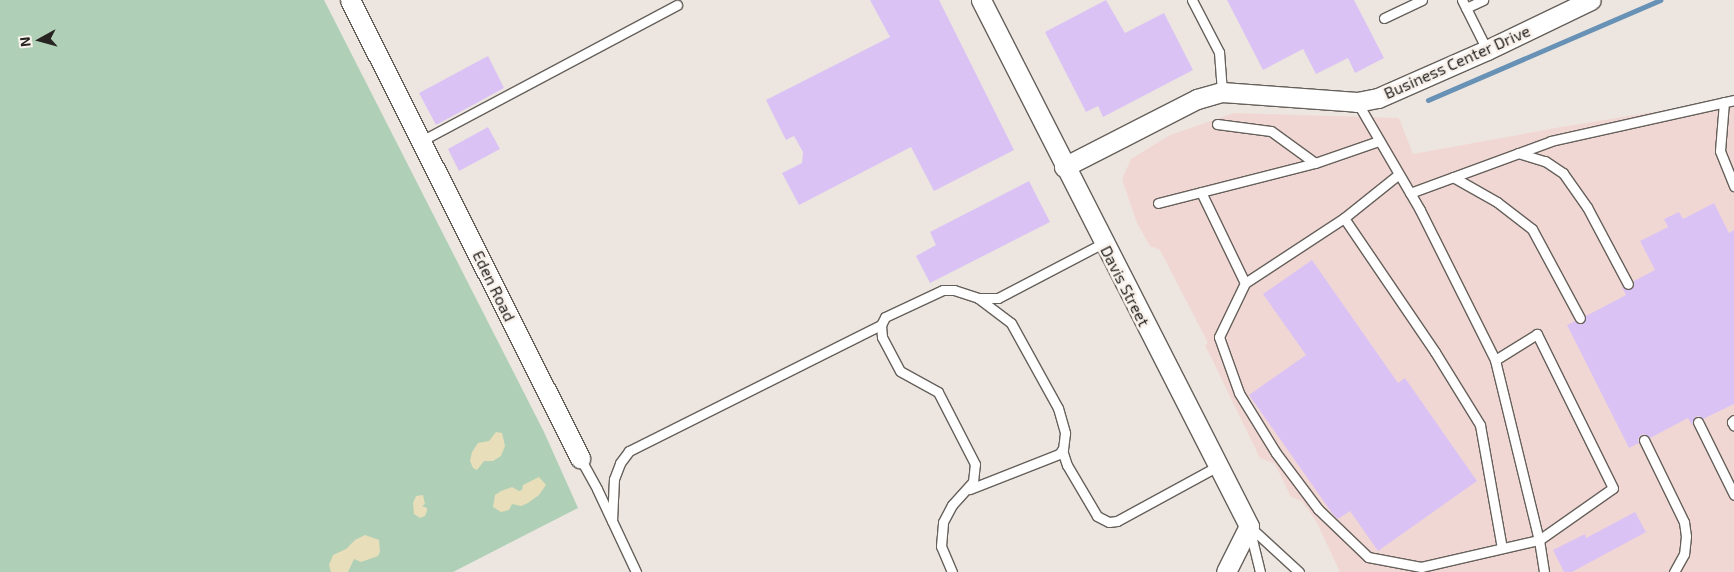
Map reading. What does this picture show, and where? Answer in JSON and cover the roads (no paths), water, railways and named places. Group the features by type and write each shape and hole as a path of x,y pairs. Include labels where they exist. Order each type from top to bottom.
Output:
{"street":[{"name":"Eden Road","path":"350,0 580,458"},
{"name":"Davis Street","path":"981,0 1064,167 1248,526"},
{"name":"Business Center Drive","path":"1064,167 1197,99 1222,92 1357,102 1398,91 1591,0"},
{"path":"1226,572 1248,526"}],"lane":[{"path":"1192,0 1219,52 1222,92"},
{"path":"1384,18 1422,0"},
{"path":"1483,0 1464,4 1487,50"},
{"path":"421,141 677,5"},
{"path":"1410,193 1551,141 1729,101 1720,151 1734,186"},
{"path":"1357,102 1410,193 1495,360 1539,540 1544,572"},
{"path":"1217,124 1271,130 1315,163"},
{"path":"1158,203 1315,163 1379,141"},
{"path":"1518,153 1545,161 1563,173 1587,207 1628,284"},
{"path":"1399,174 1344,218 1245,282 1219,337 1239,393 1276,454 1318,509 1368,557 1421,567 1539,540 1613,488 1537,334 1495,360"},
{"path":"1453,177 1497,202 1532,229 1580,318"},
{"path":"1201,192 1245,282"},
{"path":"1344,218 1435,352 1480,424 1502,548"},
{"path":"970,489 974,477 975,464 941,397 928,386 900,372 882,337 881,325 885,317 943,290 954,290 978,298 998,298 1103,243"},
{"path":"978,298 1011,323 1033,362 1058,408 1065,433 1062,450 1067,464 1097,516 1109,522 1117,521 1218,466"},
{"path":"612,521 614,479 620,463 629,451 881,325"},
{"path":"1734,420 1732,422 1734,426"},
{"path":"1698,422 1734,495"},
{"path":"1644,440 1684,522 1686,536 1684,554 1674,572"},
{"path":"952,572 942,546 943,522 952,505 970,489 1059,454 1062,450"},
{"name":"Eden Road","path":"580,458 636,572"},
{"path":"1248,526 1260,572"},
{"path":"1248,526 1298,572"}],"waterway":[{"path":"1428,100 1660,0"}]}
